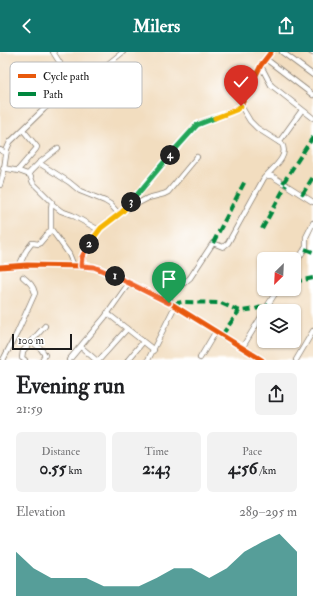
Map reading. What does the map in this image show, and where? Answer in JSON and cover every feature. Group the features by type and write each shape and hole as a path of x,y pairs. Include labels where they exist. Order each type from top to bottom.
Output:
{"street":[{"path":"53,52 59,62"},
{"path":"110,62 123,52"},
{"path":"121,213 194,127 202,122 229,113 241,106 261,66 271,52"},
{"path":"282,52 313,75"},
{"path":"266,59 313,95"},
{"path":"261,66 271,85 311,117 313,111"},
{"path":"169,303 171,292 190,278 213,243 223,248 228,243 266,176 284,154 284,148 279,142 257,128 241,106"},
{"path":"0,185 3,175 2,168 10,142 46,108"},
{"path":"279,142 302,110"},
{"path":"18,170 37,146 22,130"},
{"path":"28,174 58,148"},
{"path":"0,150 6,153"},
{"path":"81,266 85,250 99,230 121,213 148,198 168,192 197,157"},
{"path":"39,163 69,182 80,191 110,204 121,213"},
{"path":"2,168 18,170 28,174 33,183 52,202 52,204 61,211 72,215 99,230"},
{"path":"266,176 272,176 313,202"},
{"path":"52,204 51,230 69,254 74,266"},
{"path":"301,255 306,247 306,237 313,223"},
{"path":"19,266 27,248 32,243 39,244 51,230"},
{"path":"0,267 81,266 100,269 175,306 216,331 255,358 262,360"},
{"path":"3,360 17,333 34,293 33,287 23,277"},
{"path":"69,360 129,283"},
{"path":"148,360 175,306"},
{"path":"107,313 154,350"},
{"path":"242,348 257,323"},
{"path":"25,360 21,355 44,326"},
{"path":"80,347 97,360 127,329"},
{"path":"200,358 216,331"},
{"path":"296,360 311,338 313,331"},
{"path":"31,342 44,352 45,355 42,360"},
{"path":"128,360 143,342"}],"marked path":[{"path":"283,183 313,137"},
{"path":"302,195 313,177"},
{"path":"213,243 246,179"},
{"path":"262,229 286,185"},
{"path":"305,249 313,252"},
{"path":"301,281 313,278"},
{"path":"175,306 177,303 182,302 221,303 241,311 257,308"},
{"path":"222,335 239,311"}],"cycle path":[{"path":"81,266 85,250 99,230 126,208 194,127 202,122 229,113 241,106 261,65 271,52"},
{"path":"0,267 27,265 86,266 100,269 175,306 262,360"}],"route":[{"path":"169,303 100,269 81,266 82,257 89,243 101,228 126,208 194,127 202,122 236,110 241,106"}]}
